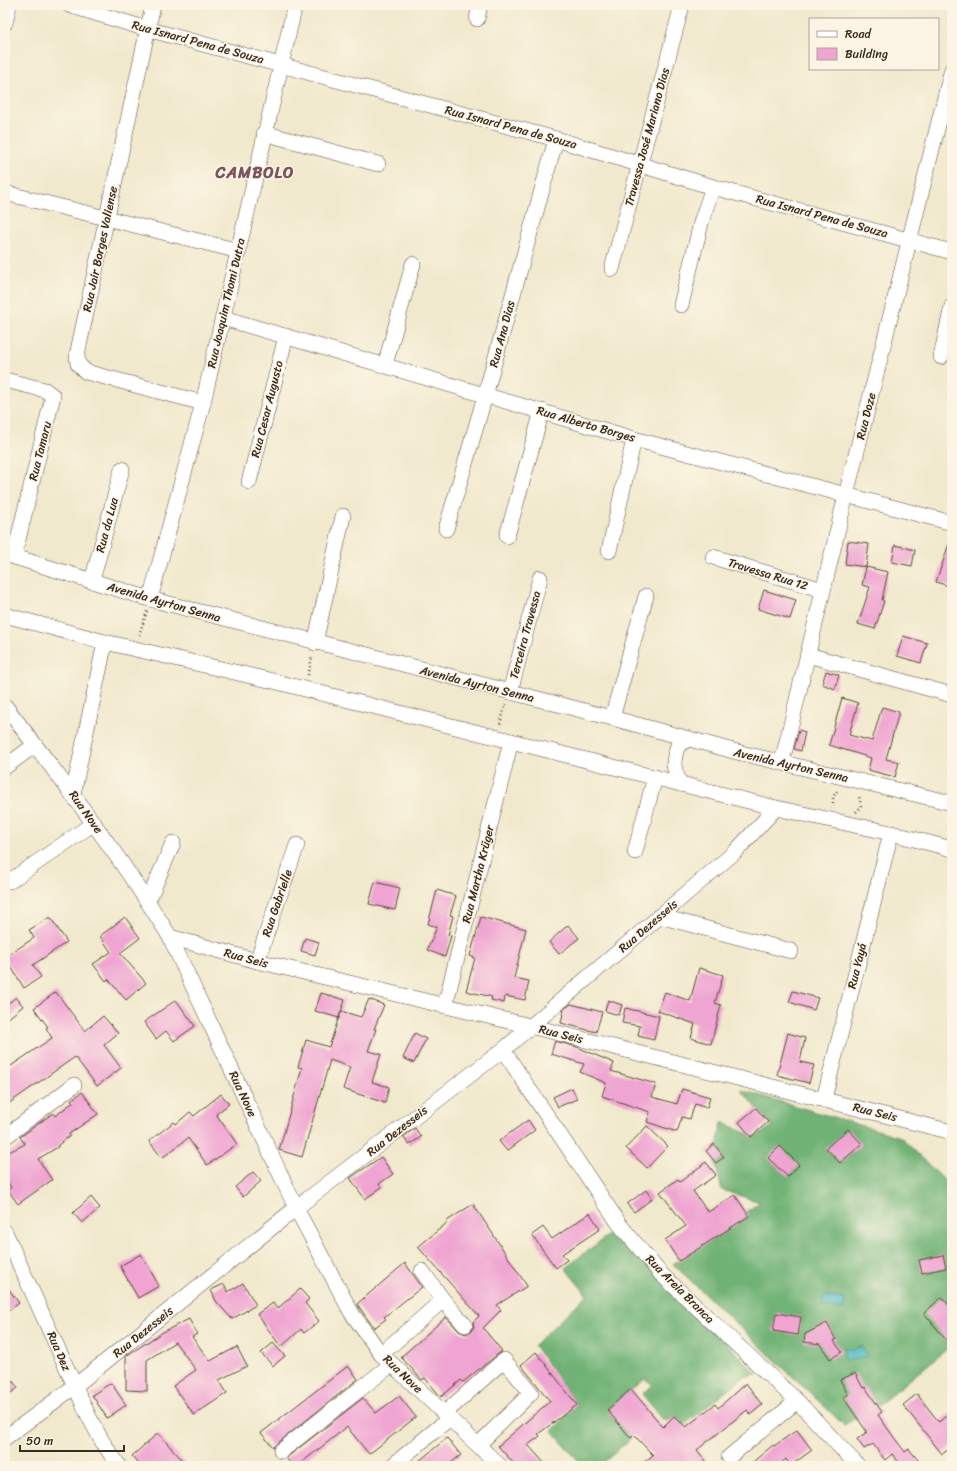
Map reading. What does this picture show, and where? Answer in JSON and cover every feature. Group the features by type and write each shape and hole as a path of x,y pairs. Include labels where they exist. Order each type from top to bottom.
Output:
{"street":[{"path":"5,23 9,5"},
{"name":"Rua Isnard Pena de Souza","path":"69,5 147,29 556,139 713,186 952,252"},
{"name":"Rua Jair Borges Valiense","path":"153,5 77,355 78,364 86,372 203,403"},
{"name":"Rua Joaquim Thomi Dutra","path":"150,600 203,403 239,251 264,133 295,5"},
{"name":"Travessa José Mariano Dias","path":"612,269 682,5"},
{"name":"Rua Doze","path":"782,762 846,495 952,70"},
{"path":"264,133 378,164"},
{"name":"Rua Ana Dias","path":"446,529 485,396 556,139"},
{"path":"681,305 702,219 713,186"},
{"path":"5,193 239,251"},
{"path":"385,365 412,264"},
{"path":"941,357 952,306"},
{"name":"Rua Alberto Borges","path":"223,318 634,439 952,523"},
{"name":"Rua Cesar Augusto","path":"249,482 286,336"},
{"name":"Rua Tamaru","path":"5,380 45,390 53,396 9,555"},
{"path":"507,536 542,411"},
{"path":"609,551 634,439"},
{"name":"Rua da Lua","path":"92,581 122,469"},
{"path":"315,642 343,516"},
{"name":"Avenida Ayrton Senna","path":"9,555 150,600 689,739 952,803"},
{"name":"Travessa Rua 12","path":"713,557 823,590"},
{"name":"Terceira Travessa","path":"510,692 540,578"},
{"path":"612,718 646,596"},
{"path":"5,615 105,642 305,689 776,808 891,833 952,849"},
{"path":"73,794 105,642"},
{"path":"808,655 952,695"},
{"name":"Rua Nove","path":"5,706 94,823 148,901 170,937 296,1208 351,1312 387,1359 500,1466"},
{"path":"680,784 674,770 673,761 678,745 689,739"},
{"name":"Rua Martha Krüger","path":"445,1006 511,741"},
{"path":"5,767 35,745"},
{"path":"635,852 655,777"},
{"name":"Rua Dezesseis","path":"5,1438 75,1386 296,1208 502,1050 735,852 776,808"},
{"path":"10,881 94,823"},
{"name":"Rua Yayá","path":"824,1099 891,833"},
{"path":"148,901 173,842"},
{"name":"Rua Gabrielle","path":"257,961 298,845"},
{"path":"659,916 791,951"},
{"name":"Rua Seis","path":"170,937 257,961 530,1026 952,1132"},
{"name":"Rua Areia Branca","path":"502,1050 620,1225 660,1273 797,1400 858,1466"},
{"path":"5,1137 74,1085"},
{"name":"Rua Dez","path":"5,1232 75,1386 102,1441 119,1466"},
{"path":"422,1271 443,1300 465,1325"},
{"path":"281,1451 387,1359 443,1300"},
{"path":"392,1466 447,1416 504,1360 530,1393 478,1444"},
{"path":"729,1457 797,1400"}],"path":[{"path":"135,649 150,600"},
{"path":"305,689 315,642"},
{"path":"496,737 510,692"},
{"path":"851,779 861,807 840,822 833,797 851,779"}],"green space":[{"path":"741,1090 901,1137 952,1188 952,1345 880,1404 844,1425 673,1264 760,1202 722,1190 714,1159 722,1122 754,1137 773,1126"},
{"path":"615,1230 757,1374 744,1377 684,1425 674,1416 664,1421 642,1394 653,1385 645,1379 607,1410 631,1438 600,1466 583,1466 552,1431 577,1405 534,1345 587,1295 565,1268"}],"water":[{"path":"824,1296 845,1299 843,1310 822,1306"},
{"path":"861,1346 867,1356 853,1360 843,1359 845,1347 852,1350"}],"building":[{"path":"848,541 869,544 866,567 845,564"},
{"path":"950,541 952,541 952,587 936,582"},
{"path":"895,545 915,550 912,566 892,562"},
{"path":"866,567 888,572 882,600 884,601 875,629 858,624 870,587 862,585"},
{"path":"764,590 796,600 790,619 758,609"},
{"path":"903,636 927,643 921,663 897,656"},
{"path":"826,671 839,675 835,689 822,684"},
{"path":"842,698 858,703 849,735 872,741 882,707 899,712 886,759 899,762 895,777 868,770 871,758 829,745"},
{"path":"799,730 805,732 801,751 794,749"},
{"path":"375,882 400,888 395,910 369,904"},
{"path":"437,890 456,896 450,915 453,916 448,935 451,936 445,957 427,950 437,927 428,924"},
{"path":"50,917 67,942 33,965 41,977 24,988 5,957 34,938 29,930"},
{"path":"125,917 140,938 120,953 146,983 126,1000 108,979 106,981 93,964 111,952 100,936"},
{"path":"481,917 526,929 514,978 529,981 525,1000 505,996 504,1003 491,1000 492,997 466,991 475,958 470,956"},
{"path":"568,925 579,938 559,954 549,942"},
{"path":"305,938 319,942 315,955 301,951"},
{"path":"699,968 723,975 715,1003 721,1005 711,1044 691,1038 695,1024 658,1011 665,992 690,1001"},
{"path":"793,991 818,998 814,1010 789,1002"},
{"path":"56,992 85,1031 103,1016 118,1033 104,1045 121,1068 97,1086 75,1057 5,1106 5,1070 52,1038 46,1028 48,1027 34,1008"},
{"path":"321,993 345,1000 339,1018 315,1011"},
{"path":"16,997 23,1006 5,1021 5,1006"},
{"path":"369,999 384,1005 374,1029 376,1029 368,1051 381,1054 372,1082 389,1087 385,1103 343,1089 350,1067 330,1060 302,1157 279,1150 302,1068 298,1067 306,1040 329,1047 341,1011 361,1017"},
{"path":"176,1000 195,1026 174,1041 166,1031 156,1039 144,1022"},
{"path":"608,1000 622,1005 619,1015 605,1011"},
{"path":"571,1004 602,1012 596,1032 561,1023 564,1009"},
{"path":"625,1008 659,1016 654,1040 638,1036 640,1026 622,1023"},
{"path":"415,1033 426,1039 414,1063 403,1058"},
{"path":"788,1033 805,1038 800,1062 814,1065 809,1083 777,1075"},
{"path":"555,1041 577,1047 614,1063 611,1071 656,1084 652,1097 677,1104 682,1089 710,1097 707,1108 695,1104 690,1119 682,1117 677,1132 647,1122 650,1112 602,1096 606,1083 580,1072 584,1064 551,1054"},
{"path":"572,1088 577,1099 558,1107 553,1097"},
{"path":"82,1092 98,1114 69,1134 70,1136 58,1145 58,1147 38,1159 52,1180 18,1204 8,1190 11,1188 5,1176 5,1154 25,1144 20,1137 53,1113 55,1116 73,1102 71,1100"},
{"path":"221,1094 229,1104 216,1114 237,1144 207,1165 188,1138 162,1158 149,1141 174,1122 176,1124 190,1112 194,1116"},
{"path":"756,1108 768,1122 751,1137 739,1122"},
{"path":"528,1120 535,1130 507,1151 499,1141"},
{"path":"647,1126 668,1146 647,1168 626,1148"},
{"path":"415,1128 421,1137 409,1145 403,1137"},
{"path":"848,1129 862,1144 840,1163 826,1148"},
{"path":"714,1144 724,1157 716,1163 706,1151"},
{"path":"780,1146 799,1165 788,1177 768,1158"},
{"path":"381,1157 393,1174 379,1184 382,1187 365,1199 350,1178"},
{"path":"706,1162 716,1175 693,1191 708,1212 735,1195 749,1216 679,1261 665,1240 686,1226 660,1192 678,1179 680,1182"},
{"path":"253,1172 261,1181 243,1197 235,1187"},
{"path":"646,1190 652,1199 634,1212 627,1204"},
{"path":"91,1197 100,1208 82,1223 73,1213"},
{"path":"473,1204 527,1286 497,1305 501,1310 483,1328 502,1351 463,1382 461,1380 441,1397 425,1378 422,1380 401,1357 446,1317 459,1331 466,1334 474,1327 473,1322 479,1316 418,1247 448,1222 447,1221"},
{"path":"590,1213 600,1229 562,1254 567,1260 556,1268 532,1235 543,1227 552,1239"},
{"path":"141,1254 159,1286 138,1298 120,1266"},
{"path":"943,1255 946,1268 922,1273 919,1260"},
{"path":"405,1263 422,1287 384,1317 386,1319 374,1328 357,1304"},
{"path":"243,1283 256,1305 232,1319 216,1301 211,1290 224,1284 228,1292"},
{"path":"5,1284 19,1303 5,1314"},
{"path":"300,1289 309,1299 305,1303 319,1321 304,1333 301,1329 281,1347 257,1314 273,1303 277,1309"},
{"path":"942,1297 952,1309 952,1347 924,1313"},
{"path":"776,1313 801,1317 798,1335 773,1331"},
{"path":"189,1319 197,1334 192,1337 210,1361 237,1347 247,1366 219,1380 227,1393 194,1415 173,1386 196,1370 175,1342 147,1360 147,1391 126,1390 126,1356 163,1332"},
{"path":"827,1323 836,1340 834,1341 842,1352 830,1359 820,1344 804,1342 805,1334"},
{"path":"273,1343 285,1356 273,1366 261,1353"},
{"path":"536,1352 577,1405 538,1434 540,1436 528,1445 547,1466 516,1466 498,1446 550,1401 521,1365"},
{"path":"348,1366 358,1379 273,1447 261,1433"},
{"path":"5,1371 18,1388 5,1397"},
{"path":"855,1373 863,1388 865,1387 882,1412 878,1415 893,1436 905,1452 909,1449 923,1466 902,1466 892,1454 885,1460 873,1444 864,1449 857,1439 867,1432 843,1397 848,1395 840,1380"},
{"path":"111,1383 126,1405 107,1418 92,1395"},
{"path":"746,1383 762,1405 750,1415 747,1410 697,1450 710,1466 639,1466 653,1455 634,1435 631,1438 607,1410 631,1389 663,1427 674,1416 686,1427 715,1404 718,1408"},
{"path":"917,1394 939,1422 952,1412 952,1447 942,1454 903,1405"},
{"path":"399,1396 416,1417 369,1454 347,1427 297,1466 293,1466 286,1458 363,1398 376,1413"},
{"path":"797,1430 812,1450 790,1466 786,1459 778,1466 748,1466 773,1445 774,1446"},
{"path":"158,1433 188,1466 141,1466 132,1456"},
{"path":"447,1438 461,1455 447,1466 413,1466"}],"district":[{"name":"CAMBOLO","path":"255,172"}]}
